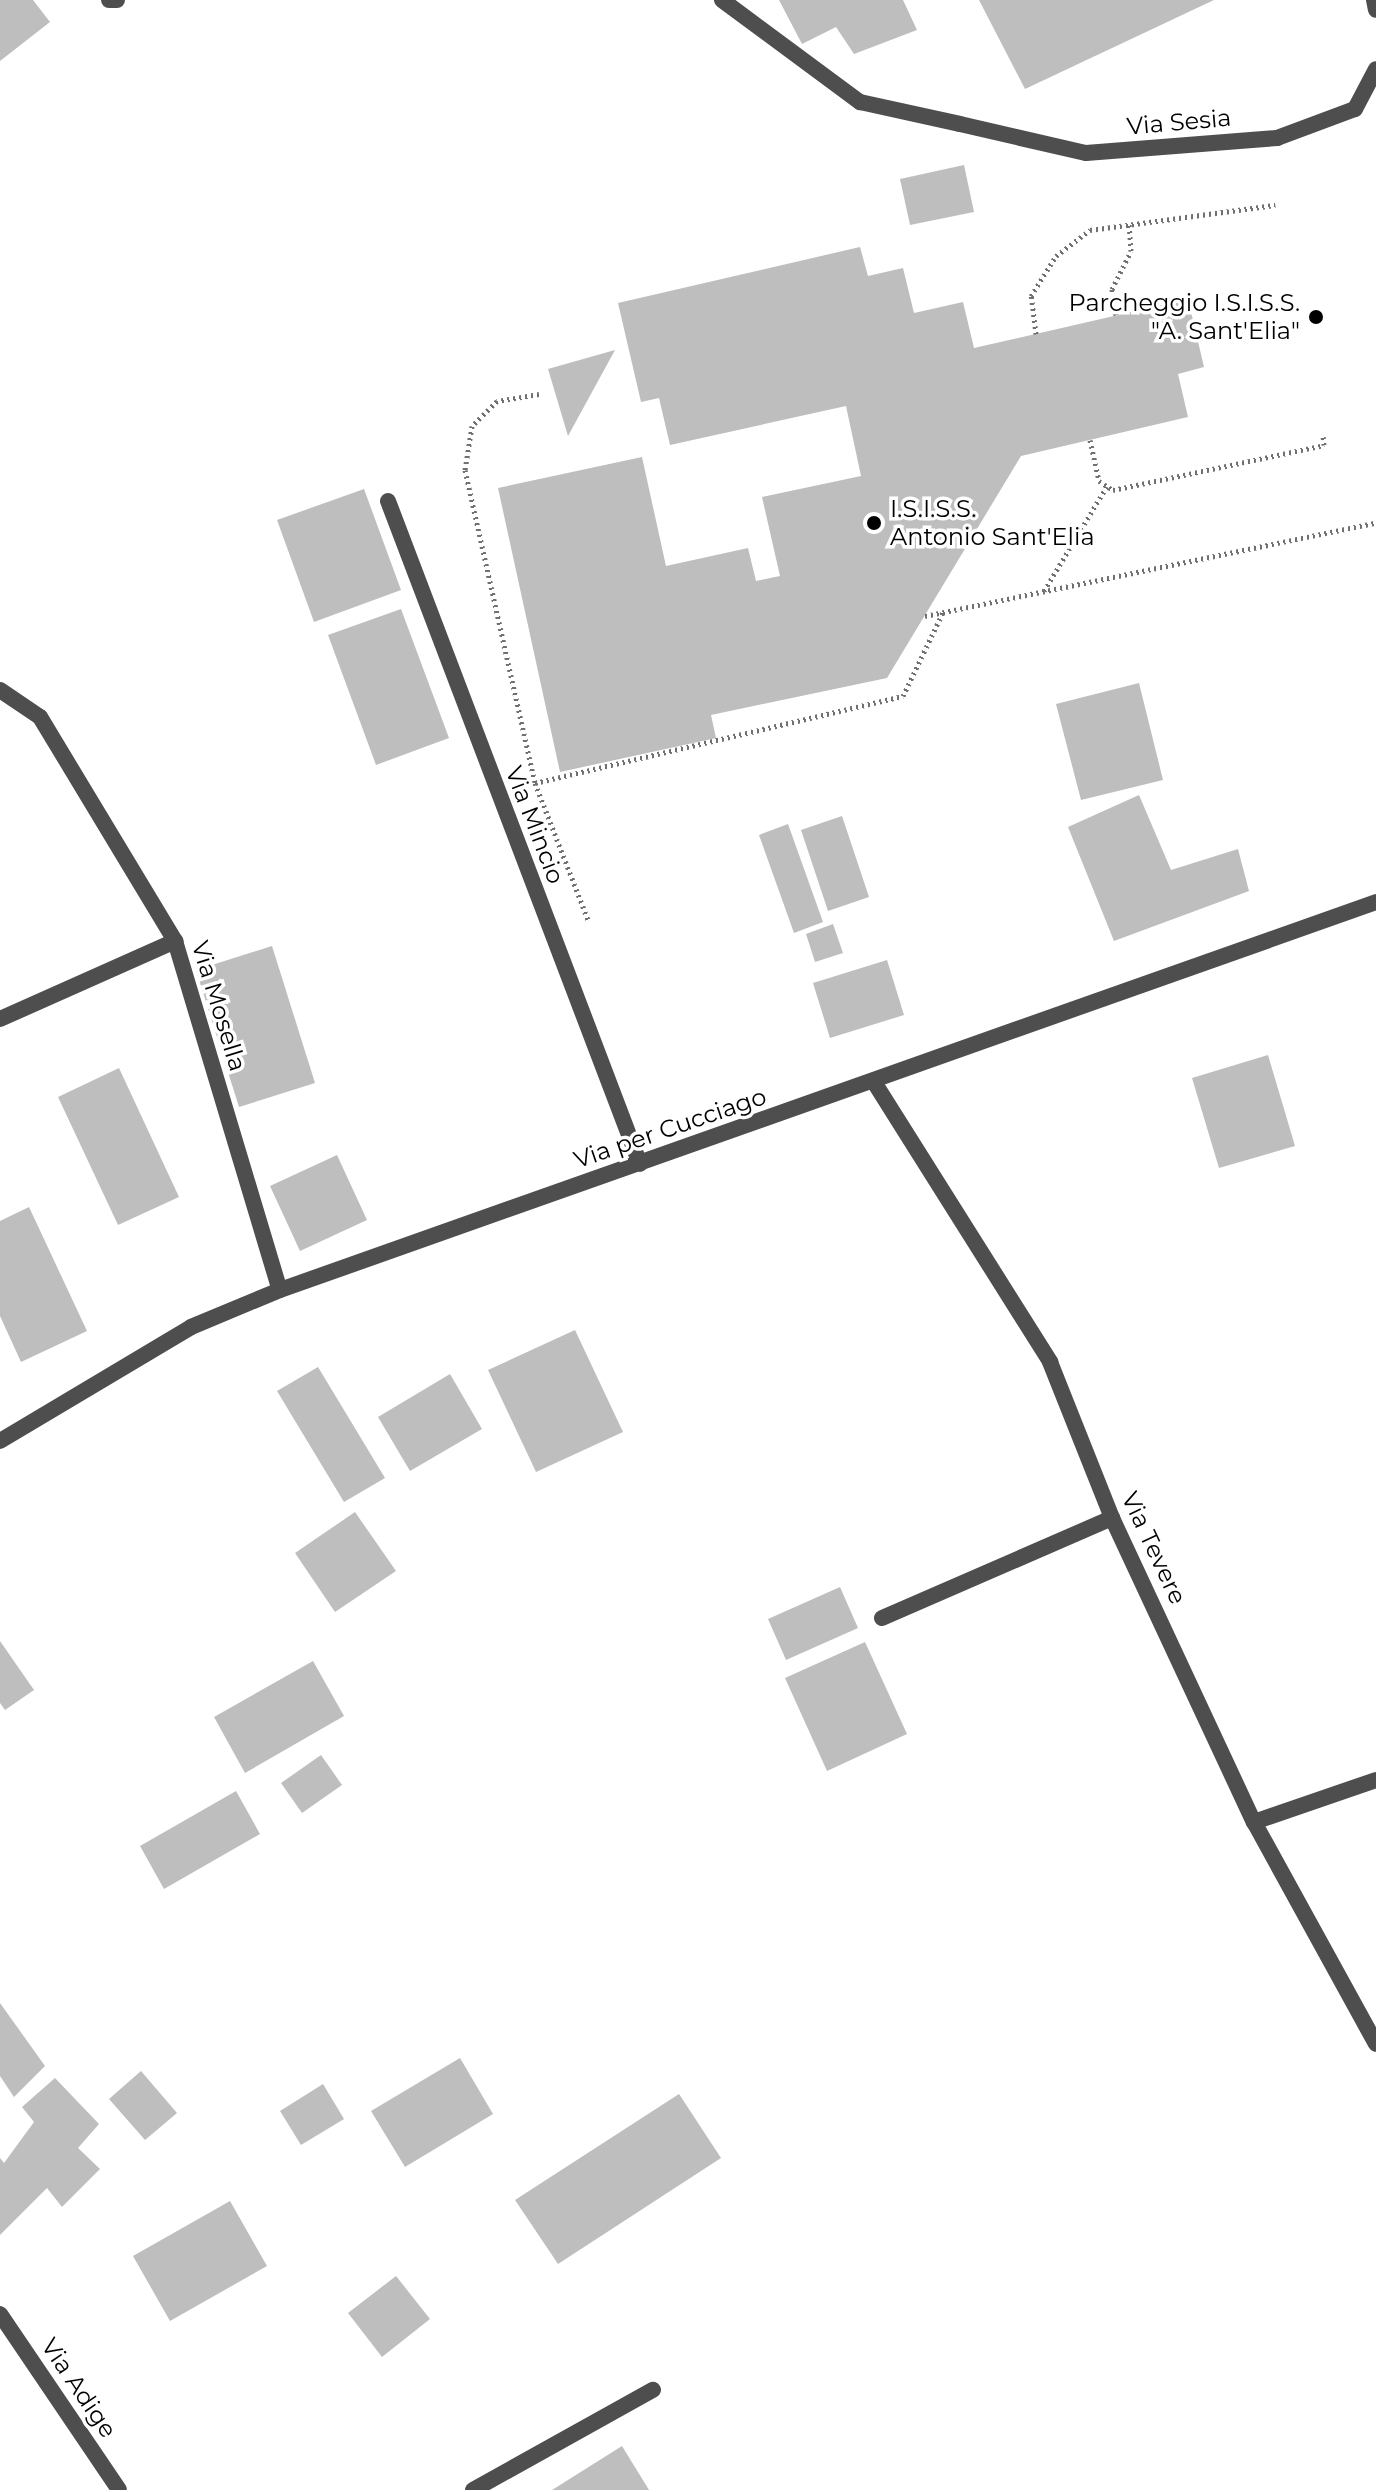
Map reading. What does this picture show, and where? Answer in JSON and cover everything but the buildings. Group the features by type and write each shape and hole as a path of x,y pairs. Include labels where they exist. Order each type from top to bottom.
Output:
{"street":[{"path":"109,0 117,0"},
{"name":"Via Sesia","path":"722,0 860,102 1086,153 1277,138 1355,109 1376,69"},
{"path":"1374,0 1376,10"},
{"name":"Via Mincio","path":"388,501 640,1164"},
{"name":"Via Mosella","path":"0,690 40,717 175,941 280,1290"},
{"name":"Via per Cucciago","path":"0,1441 191,1327 280,1290 1376,902"},
{"path":"0,1019 175,941"},
{"name":"Via Tevere","path":"874,1082 1050,1362 1112,1518 1254,1822 1376,2044"},
{"path":"882,1618 1112,1518"},
{"path":"1254,1822 1376,1780"},
{"name":"Via Adige","path":"0,2314 119,2490"},
{"path":"473,2490 653,2390"}],"path":[{"path":"1036,334 1031,296 1056,256 1090,230 1275,205"},
{"path":"1116,315 1112,289 1131,251 1129,224"},
{"path":"539,394 497,401 472,426 465,470 535,783 589,922"},
{"path":"1090,440 1099,481 1113,490 1324,445 1323,436"},
{"path":"1044,591 1107,486"},
{"path":"925,616 1376,523"},
{"path":"535,783 903,696 943,612"}],"place":[{"name":"Parcheggio I.S.I.S.S. \"A. Sant'Elia\"","path":"1316,317"},
{"name":"I.S.I.S.S. Antonio Sant'Elia","path":"874,523"}]}
